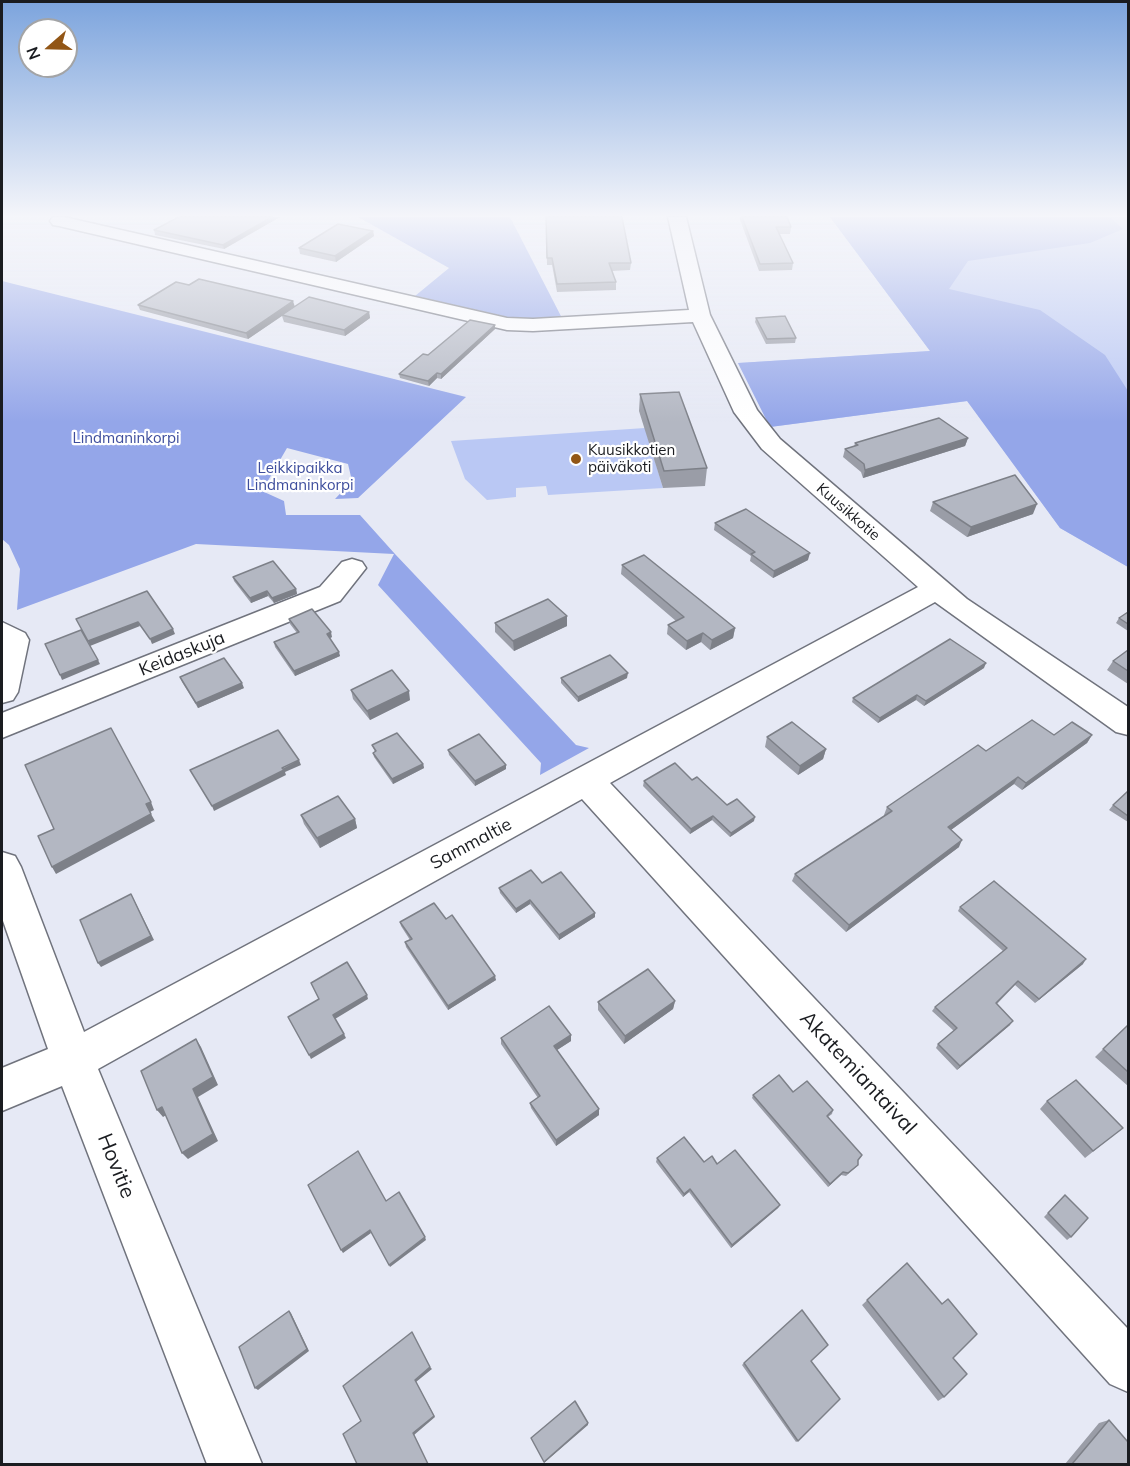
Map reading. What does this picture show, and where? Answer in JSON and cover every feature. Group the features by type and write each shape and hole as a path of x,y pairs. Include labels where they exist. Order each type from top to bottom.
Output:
{"street":[{"path":"339,285 507,324 533,325 700,315"},
{"name":"Kuusikkotie","path":"693,285 700,315 734,388 756,426 771,444 936,589 985,627 1128,723"},
{"name":"Keidaskuja","path":"2,726 330,594 352,568"},
{"name":"Sammaltie","path":"2,1090 74,1060 936,589"},
{"path":"2,632 14,640 2,692"},
{"name":"Akatemiantaival","path":"587,781 1128,1366"},
{"name":"Hovitie","path":"2,867 74,1060 234,1464"}],"shaded area":[{"path":"881,285 1128,285 1128,567 1060,528 968,401 770,427 738,363 930,351"},
{"path":"645,428 663,488 548,495 546,486 516,488 516,497 487,500 465,479 451,441"}],"green space":[{"name":"Lindmaninkorpi","path":"2,285 20,285 466,397 358,498 335,499 352,481 348,464 287,448 262,491 284,501 286,515 360,515 576,745 589,748 540,775 541,763 378,585 394,554 196,544 17,610 20,569 9,545 2,539"},
{"path":"428,285 545,285 563,320 525,321 415,296"},
{"path":"881,285 951,285 949,289 1040,310 1105,355 1128,391 1128,567 1060,528 967,401 770,427 738,363 930,351"}],"building":[{"path":"170,285 226,285 293,301 246,333 138,305"},
{"path":"309,297 369,312 344,330 282,315"},
{"path":"785,316 796,338 767,339 756,318"},
{"path":"470,320 495,325 441,374 437,373 428,381 399,374 423,354 428,355"},
{"path":"679,392 707,468 664,471 640,394"},
{"path":"939,418 968,438 865,470 864,464 845,449 858,445 855,443"},
{"path":"1015,475 1037,504 971,527 933,502"},
{"path":"746,509 810,553 774,571 751,554 755,552 715,523"},
{"path":"644,555 735,628 712,640 703,633 687,641 668,625 684,617 622,565"},
{"path":"273,561 296,589 272,598 267,591 250,598 233,577"},
{"path":"147,591 173,629 150,639 138,622 88,641 76,619"},
{"path":"548,599 567,616 513,641 495,623"},
{"path":"312,609 331,632 327,634 339,652 294,671 274,642 299,632 289,619"},
{"path":"1128,612 1128,624 1119,618"},
{"path":"81,630 98,660 60,675 45,644"},
{"path":"950,639 986,663 926,701 917,695 880,718 853,698"},
{"path":"1128,650 1128,671 1113,661"},
{"path":"610,655 628,673 578,697 561,678"},
{"path":"224,658 242,683 196,703 180,677"},
{"path":"392,670 409,691 367,711 351,690"},
{"path":"1032,720 1054,735 1072,722 1092,735 1026,783 1018,777 948,827 962,840 849,925 795,874 892,811 887,807 978,745 986,751"},
{"path":"792,722 826,749 800,766 767,737"},
{"path":"111,728 151,802 146,804 151,814 52,867 38,836 54,829 25,765"},
{"path":"278,730 299,760 282,768 284,770 212,806 190,770"},
{"path":"397,733 423,764 392,779 373,753 376,751 372,745"},
{"path":"479,734 506,765 475,781 448,750"},
{"path":"675,763 692,780 697,777 727,805 737,799 755,817 731,833 713,816 691,829 644,781"},
{"path":"1128,791 1128,816 1113,805"},
{"path":"338,796 355,819 317,838 301,815"},
{"path":"531,870 542,883 561,872 595,913 559,935 530,900 516,909 499,888"},
{"path":"994,881 1086,959 1039,999 1018,981 996,1003 1013,1021 960,1066 938,1044 957,1028 935,1007 1007,948 960,907"},
{"path":"131,894 151,936 98,963 80,920"},
{"path":"434,903 446,919 452,915 495,976 448,1006 405,942 412,939 400,922"},
{"path":"347,962 367,995 333,1015 344,1034 309,1055 288,1017 319,999 311,983"},
{"path":"648,969 675,1001 625,1036 598,1002"},
{"path":"549,1006 571,1035 554,1046 599,1109 556,1140 530,1103 540,1096 501,1038"},
{"path":"1128,1025 1128,1072 1103,1049"},
{"path":"196,1039 213,1077 193,1089 213,1134 182,1153 162,1107 157,1110 141,1071"},
{"path":"779,1075 793,1092 807,1081 833,1110 827,1116 862,1155 858,1160 858,1165 848,1173 843,1172 830,1184 753,1095"},
{"path":"1076,1080 1123,1128 1093,1151 1047,1101"},
{"path":"684,1137 704,1162 712,1156 717,1164 735,1150 780,1205 732,1245 690,1189 684,1194 657,1158"},
{"path":"358,1151 386,1201 399,1192 425,1237 389,1265 370,1230 341,1250 308,1185"},
{"path":"1065,1195 1088,1218 1071,1237 1048,1213"},
{"path":"907,1263 942,1304 948,1299 977,1334 953,1358 967,1374 944,1397 867,1300"},
{"path":"802,1310 828,1345 811,1361 840,1399 798,1441 744,1363"},
{"path":"289,1311 307,1349 255,1388 239,1347"},
{"path":"412,1332 430,1367 415,1380 434,1416 413,1433 428,1464 357,1464 343,1434 361,1421 343,1386"},
{"path":"575,1401 588,1423 544,1462 531,1438"},
{"path":"1109,1420 1128,1442 1128,1464 1072,1464"}],"place":[{"name":"Kuusikkotien päiväkoti","path":"576,459"}],"park label":[{"name":"Leikkipaikka Lindmaninkorpi","path":"300,476"}]}
